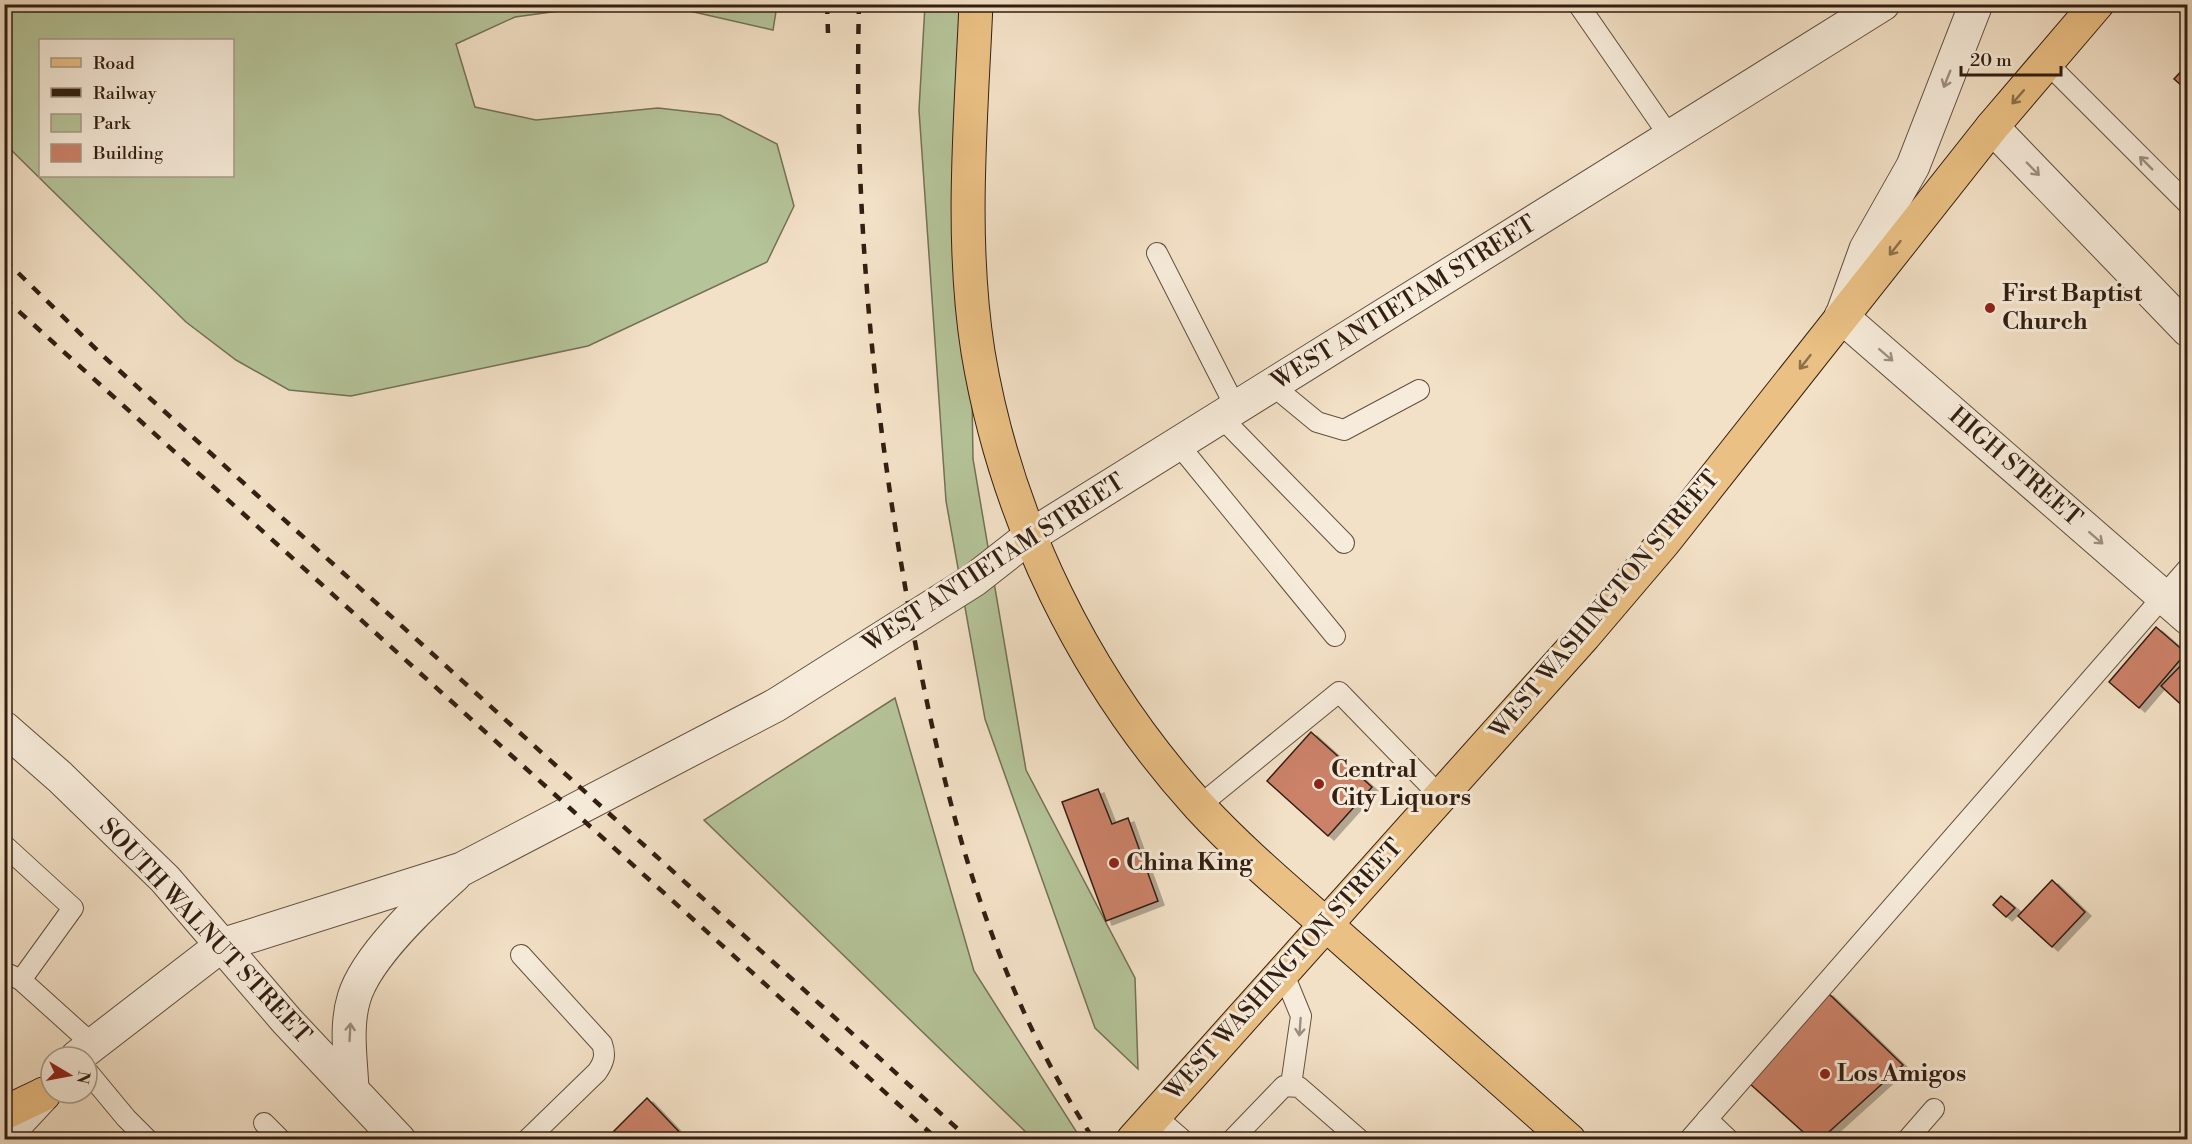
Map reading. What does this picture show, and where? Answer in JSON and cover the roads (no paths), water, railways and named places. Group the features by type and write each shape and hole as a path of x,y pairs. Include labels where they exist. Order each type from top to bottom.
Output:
{"main road":[{"path":"976,4 969,247 978,349 991,417 1029,536 1071,625 1126,713 1199,806 1325,924 1569,1140"},
{"path":"1841,316 1992,127 2097,4"},
{"name":"WEST WASHINGTON STREET","path":"1133,1140 1664,542 1841,316"},
{"path":"4,1113 39,1095"}],"street":[{"name":"WEST ANTIETAM STREET","path":"99,1046 222,945 462,870 776,705 974,580 1029,536 1883,4"},
{"name":"WEST WASHINGTON STREET","path":"1841,316 1866,249 1913,166 1976,4"},
{"path":"1992,127 2187,330"},
{"name":"HIGH STREET","path":"1841,316 2187,618"},
{"name":"SOUTH WALNUT STREET","path":"4,728 60,777 165,879 287,1021 399,1140"},
{"path":"352,1090 350,1034 354,999 371,964 427,901 462,870"},
{"path":"4,1137 39,1100"}],"lane":[{"path":"1578,4 1670,137"},
{"path":"2047,63 2187,204"},
{"path":"1157,253 1228,413 1344,543"},
{"path":"1272,386 1317,423 1344,430 1419,390"},
{"path":"1178,444 1335,636"},
{"path":"1689,1140 2187,568"},
{"path":"1199,806 1339,692 1440,796"},
{"path":"4,845 73,908 13,976 74,1045"},
{"path":"521,955 602,1044 605,1052 603,1062 597,1072 527,1140"},
{"path":"1283,972 1301,1016 1291,1085"},
{"path":"99,1078 126,1119 148,1140"},
{"path":"1232,1140 1284,1086 1291,1085 1299,1088 1360,1140"},
{"path":"1907,1140 1934,1109"},
{"path":"1154,1115 1183,1140"},
{"path":"1707,1119 1729,1140"},
{"path":"264,1123 281,1140"}],"railway":[{"path":"827,4 828,33"},
{"path":"859,4 859,149 862,221 874,365 892,509 932,726 970,870 994,940 1023,1009 1056,1076 1094,1140"},
{"path":"4,259 101,354 970,1140"},
{"path":"4,298 938,1140"}],"place":[{"name":"First Baptist Church","path":"1990,308"},
{"name":"Central City Liquors","path":"1319,784"},
{"name":"China King","path":"1114,863"},
{"name":"Los Amigos","path":"1825,1074"}]}
